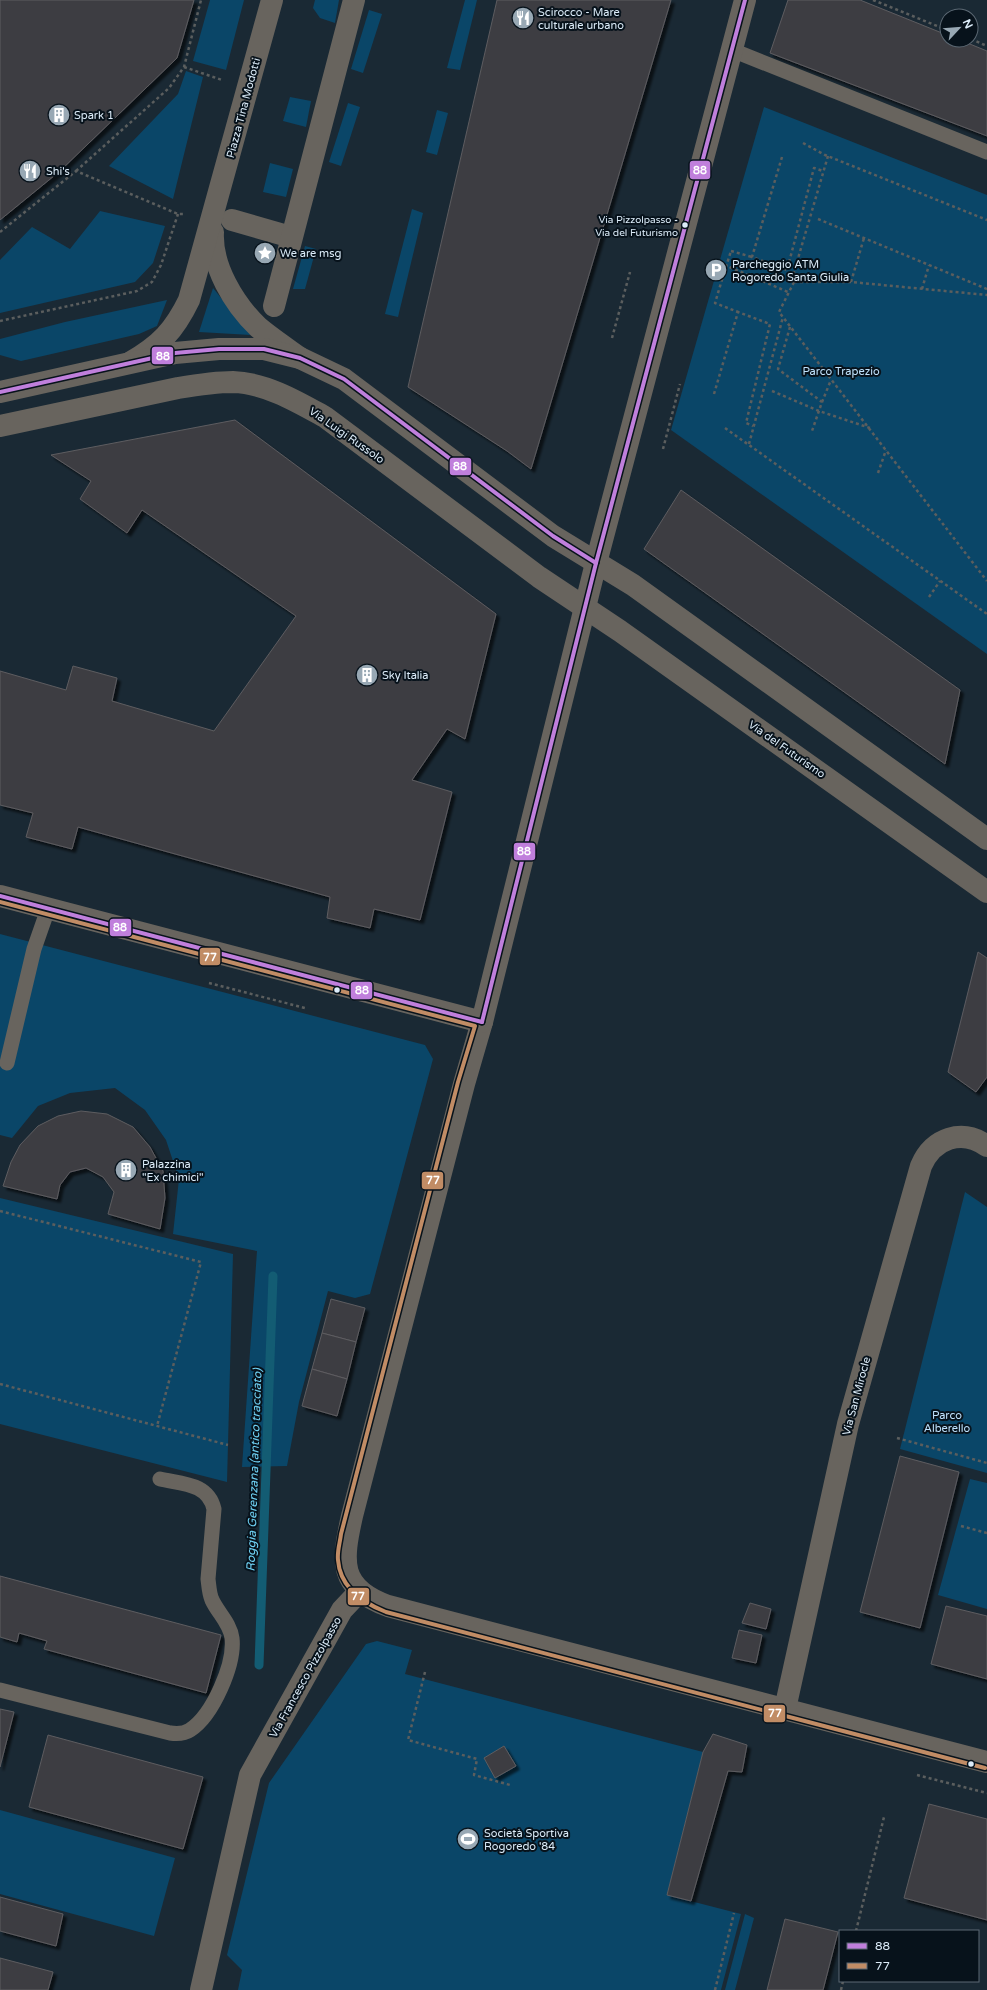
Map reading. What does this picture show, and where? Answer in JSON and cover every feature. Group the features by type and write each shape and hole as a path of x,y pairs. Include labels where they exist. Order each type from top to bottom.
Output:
{"street":[{"name":"Piazza Tina Modotti","path":"130,363 159,344 169,334 180,319 223,219 272,0"},
{"path":"274,306 354,0"},
{"path":"745,0 596,562 482,1022 460,1100 347,1536 344,1561 349,1576 360,1592 372,1600 388,1606 987,1762"},
{"name":"Piazza Tina Modotti","path":"223,219 212,241 216,260 232,294 258,326 300,358"},
{"path":"223,219 292,236"},
{"path":"0,392 175,353 219,349 264,349 300,358 344,379 553,536 633,586 987,839"},
{"name":"Via Luigi Russolo","path":"0,426 178,388 234,382 261,387 292,398 326,417 539,576 586,607"},
{"name":"Via del Futurismo","path":"586,607 987,892"},
{"path":"0,896 482,1022"},
{"name":"Via San Mirocle","path":"785,1709 848,1424 921,1166 930,1150 949,1138 969,1137 980,1141 987,1146"},
{"name":"Via Francesco Pizzolpasso","path":"201,1990 250,1775 342,1610 360,1592"}],"lane":[{"path":"732,50 987,152"},
{"path":"7,1063 34,949 48,909"},
{"path":"0,1690 170,1734 181,1734 190,1730 205,1713 221,1689 232,1653 232,1637 230,1627 218,1610 209,1590 208,1579 214,1509 212,1501 204,1490 160,1478"}],"path":[{"path":"0,232 76,171 170,88 184,67 201,0"},
{"path":"873,0 939,27"},
{"path":"184,67 209,76"},
{"path":"803,143 828,156 987,220"},
{"path":"828,156 792,280 794,282 779,312 987,581"},
{"path":"752,257 782,157"},
{"path":"753,426 746,423 770,324 715,303 731,252 752,257 787,270 814,168 823,172"},
{"path":"0,321 137,291 152,282 162,265 178,214 76,171"},
{"path":"818,219 987,289"},
{"path":"851,282 864,238"},
{"path":"713,260 788,292"},
{"path":"922,289 929,265"},
{"path":"612,338 630,272"},
{"path":"794,282 851,282 987,296"},
{"path":"714,394 738,312"},
{"path":"749,444 783,317"},
{"path":"790,326 778,369 822,402"},
{"path":"812,431 831,379"},
{"path":"663,449 680,384"},
{"path":"772,391 819,411 870,428"},
{"path":"725,428 987,614"},
{"path":"878,473 886,450"},
{"path":"929,597 940,580"},
{"path":"209,983 305,1008"},
{"path":"0,1212 200,1262 157,1426"},
{"path":"0,1384 228,1445"},
{"path":"897,1438 987,1463"},
{"path":"961,1526 987,1533"},
{"path":"425,1672 408,1740 478,1758 474,1775 510,1785"},
{"path":"917,1775 987,1793"},
{"path":"856,1930 884,1818"},
{"path":"715,1990 734,1913"}],"green space":[{"path":"210,0 244,0 226,70 193,61"},
{"path":"315,0 339,0 335,23 320,18 313,8"},
{"path":"465,0 477,0 460,70 447,68"},
{"path":"369,10 382,14 363,73 351,69"},
{"path":"186,71 203,77 173,199 109,166 178,94"},
{"path":"290,97 311,101 306,127 283,121"},
{"path":"348,103 360,107 341,166 329,162"},
{"name":"Parco Trapezio","path":"764,107 987,195 987,654 671,430"},
{"path":"437,110 448,113 437,155 426,152"},
{"path":"270,163 293,169 286,197 263,192"},
{"path":"412,209 423,213 398,317 385,314"},
{"path":"100,211 165,226 153,263 135,282 0,313 0,260 32,227 70,249"},
{"path":"305,246 316,249 305,289 293,289"},
{"path":"213,288 251,335 199,332"},
{"path":"167,300 157,326 139,334 21,361 0,355 0,339 65,322"},
{"path":"0,934 425,1045 433,1059 370,1294 355,1298 328,1291 299,1402 287,1466 242,1467 257,1251 173,1234 179,1179 166,1140 145,1110 115,1088 70,1093 38,1106 12,1138 0,1135"},
{"name":"Parco Alberello","path":"965,1192 987,1207 987,1473 900,1449"},
{"path":"0,1198 233,1254 227,1482 0,1424"},
{"path":"970,1479 987,1483 987,1609 938,1595"},
{"name":"Società Sportiva Rogoredo '84","path":"377,1641 412,1650 405,1674 703,1752 667,1895 741,1914 721,1990 238,1990 242,1970 227,1955 269,1783 366,1644"},
{"path":"0,1810 175,1858 154,1936 0,1894"},
{"path":"745,1914 754,1918 735,1990 725,1990"}],"building":[{"name":"Spark 1","path":"0,0 194,0 177,58 60,171 0,220"},
{"path":"497,0 671,0 531,469 507,451 408,387"},
{"path":"788,0 860,0 939,32 939,48 979,48 987,51 987,136 770,53"},
{"name":"Sky Italia","path":"235,420 496,614 465,739 447,729 412,780 452,792 420,920 374,909 370,928 327,918 330,897 78,827 72,849 26,837 33,813 0,805 0,671 66,690 73,666 117,678 112,701 214,731 296,616 142,510 127,533 80,499 91,481 51,455"},
{"path":"681,490 960,690 945,764 644,549"},
{"path":"978,952 987,958 987,1077 976,1092 948,1072"},
{"name":"Palazzina \"Ex chimici\"","path":"81,1111 107,1114 133,1127 150,1147 163,1171 165,1198 160,1229 108,1214 114,1192 103,1177 86,1168 70,1172 60,1185 57,1199 3,1186 11,1162 20,1145 38,1126 58,1116"},
{"path":"331,1299 365,1308 356,1342 322,1333"},
{"path":"322,1333 356,1342 347,1379 312,1369"},
{"path":"312,1369 347,1379 337,1416 302,1406"},
{"path":"900,1456 959,1472 920,1628 860,1612"},
{"path":"0,1576 221,1635 206,1693 44,1649 47,1641 19,1633 17,1642 0,1637"},
{"path":"750,1603 771,1609 766,1629 742,1623"},
{"path":"946,1606 987,1616 987,1679 931,1664"},
{"path":"739,1630 762,1635 756,1663 732,1658"},
{"path":"0,1709 14,1712 0,1767"},
{"path":"713,1734 747,1745 742,1772 728,1771 691,1901 667,1895 703,1752"},
{"path":"48,1735 203,1777 183,1849 29,1807"},
{"path":"504,1746 516,1766 495,1778 484,1758"},
{"path":"929,1804 987,1819 987,1920 904,1898"},
{"path":"0,1897 63,1914 56,1946 0,1931"},
{"path":"785,1919 838,1932 823,1990 767,1990"},
{"path":"0,1958 53,1972 48,1990 0,1990"}],"waterway":[{"name":"Roggia Gerenzana (antico tracciato)","path":"259,1665 273,1276"}],"transit line":[{"name":"88","path":"482,1022 596,563 745,0"},
{"name":"88","path":"0,392 175,353 219,349 264,349 300,358 344,379 553,536 596,563"},
{"name":"88","path":"0,896 482,1022"},
{"name":"77","path":"0,902 475,1026 458,1082 341,1534 338,1553 340,1570 343,1578 354,1593 369,1604 386,1612 985,1768"}],"place":[{"name":"Scirocco - Mare culturale urbano","path":"523,18"},
{"name":"Spark 1","path":"59,115"},
{"name":"Shi's","path":"30,171"},
{"name":"Via Pizzolpasso - Via del Futurismo","path":"685,225"},
{"name":"We are msg","path":"265,253"},
{"name":"Parcheggio ATM Rogoredo Santa Giulia","path":"716,270"},
{"name":"Sky Italia","path":"367,675"},
{"name":"Palazzina \"Ex chimici\"","path":"126,1170"},
{"name":"Società Sportiva Rogoredo '84","path":"468,1839"}]}
